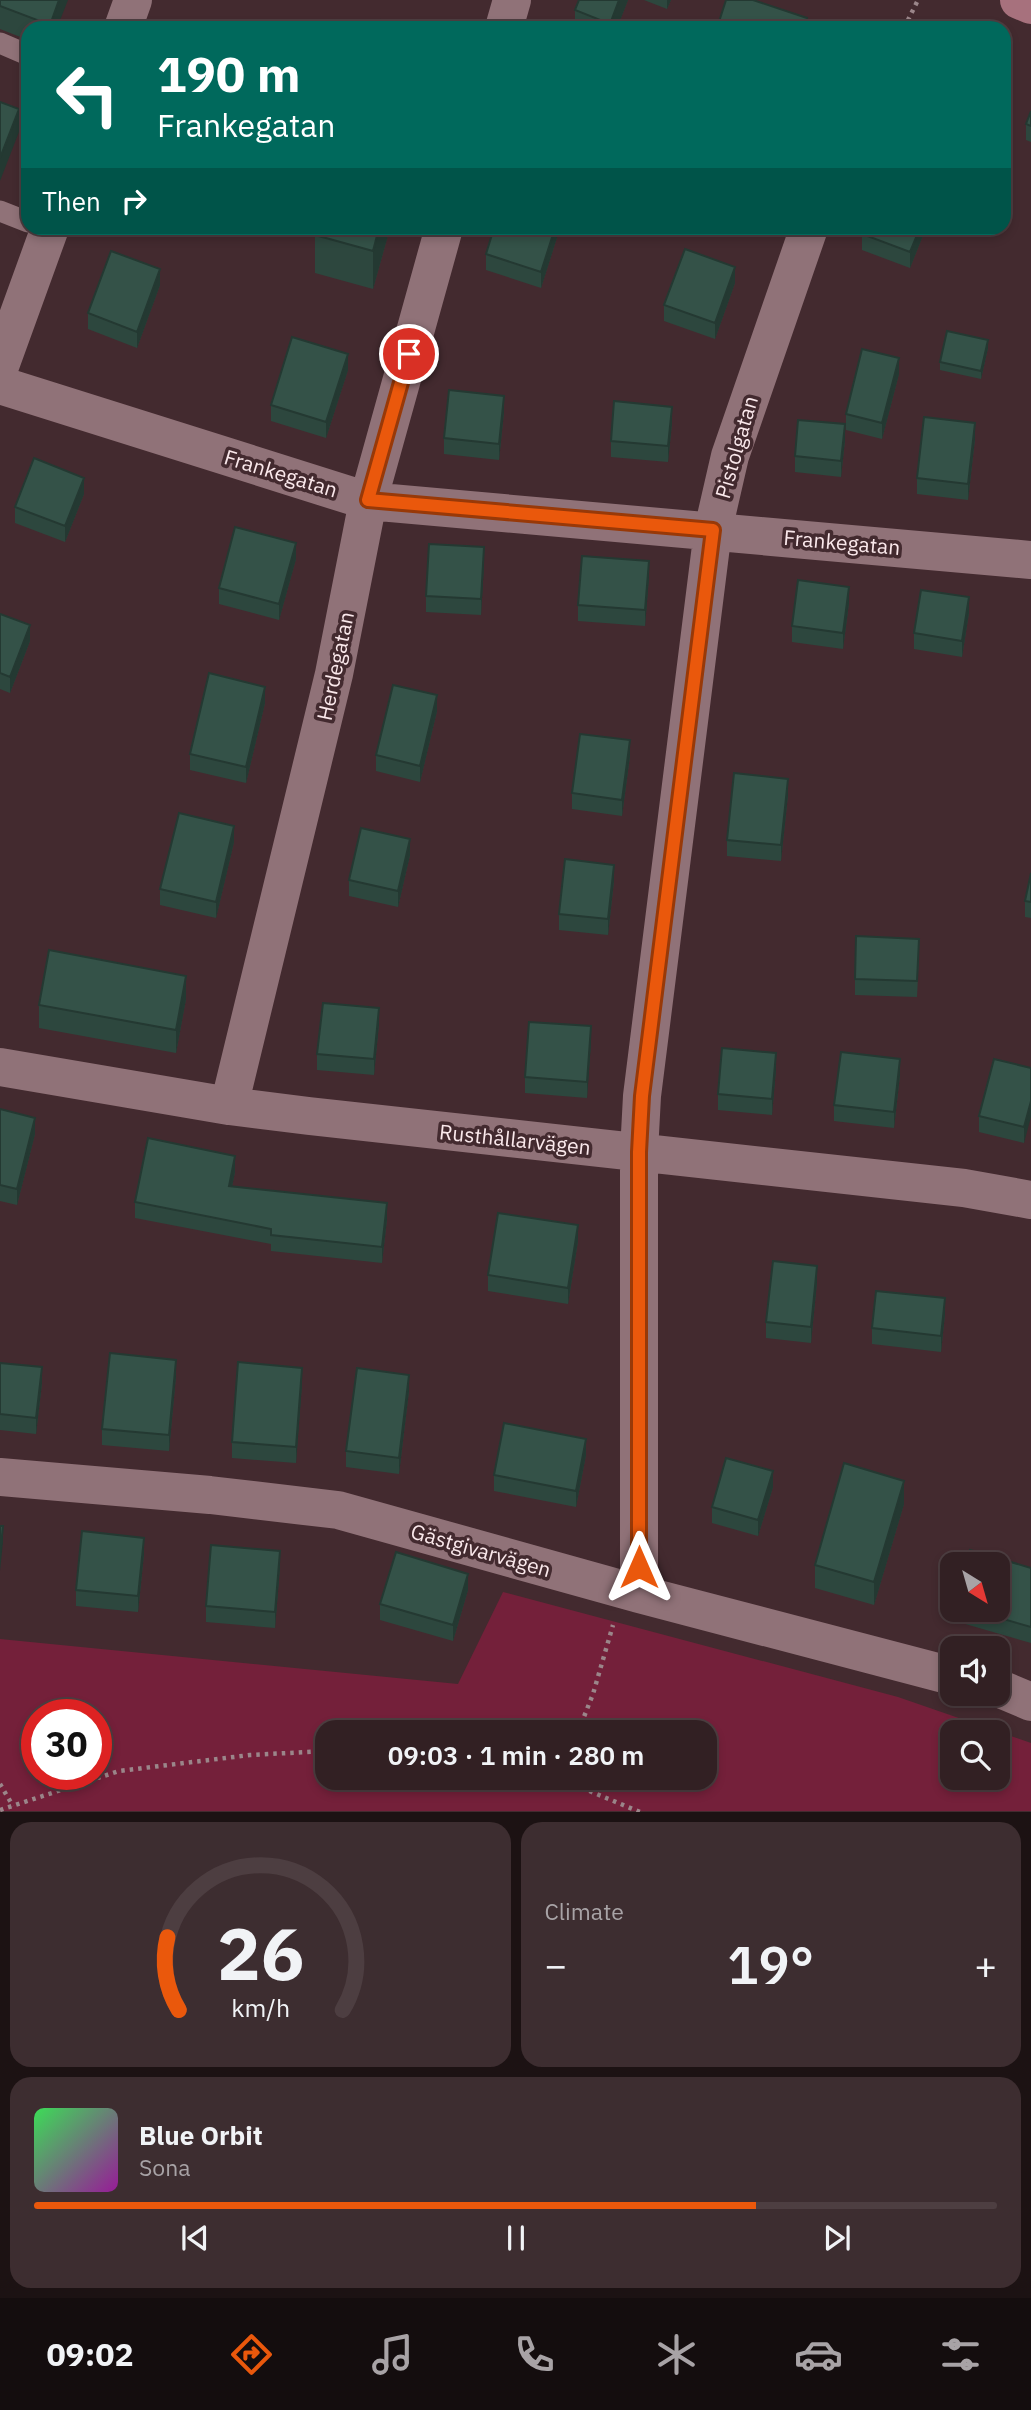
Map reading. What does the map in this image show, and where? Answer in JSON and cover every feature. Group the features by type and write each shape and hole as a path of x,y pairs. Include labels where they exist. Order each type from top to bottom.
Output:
{"street":[{"path":"126,21 134,0"},
{"path":"506,21 512,0"},
{"path":"1019,0 1031,5"},
{"path":"0,366 41,235"},
{"name":"Herdegatan","path":"229,1106 334,674 368,500 442,235"},
{"name":"Pistolgatan","path":"639,1594 639,1152 642,1096 713,530 730,456 807,235"},
{"name":"Frankegatan","path":"0,385 368,500 1031,560"},
{"name":"Rusthållarvägen","path":"0,1067 229,1106 964,1188 1031,1200"},
{"name":"Gästgivarvägen","path":"0,1478 210,1495 338,1510 639,1594 940,1673"},
{"path":"1010,1693 1031,1702"}],"lane":[{"path":"0,43 21,52"},
{"path":"0,211 21,219"}],"path":[{"path":"908,21 918,0"},
{"path":"583,1720 614,1623"},
{"path":"0,1810 119,1771 250,1755 315,1752"},
{"path":"0,1784 13,1806"},
{"path":"588,1790 640,1811"}],"shaded area":[{"path":"503,1592 898,1697 964,1720 940,1720 940,1790 1010,1790 1010,1736 1031,1743 1031,1811 0,1811 0,1639 458,1684"}],"building":[{"path":"0,0 59,0 51,21 39,21 0,6"},
{"path":"579,0 619,0 611,21 602,21 575,10"},
{"path":"726,0 753,0 807,18 806,21 719,21"},
{"path":"0,102 19,109 0,158"},
{"path":"1031,111 1031,126 1026,124"},
{"path":"315,235 377,235 373,251"},
{"path":"492,235 553,235 541,272 486,254"},
{"path":"865,235 917,235 910,252"},
{"path":"685,249 735,267 715,323 664,305"},
{"path":"111,251 160,269 137,332 88,313"},
{"path":"947,331 988,340 981,371 940,362"},
{"path":"292,337 348,354 326,422 271,405"},
{"path":"862,349 899,358 882,423 846,414"},
{"path":"449,390 504,396 499,444 444,438"},
{"path":"614,401 672,407 668,446 611,441"},
{"path":"924,417 975,423 968,484 917,478"},
{"path":"798,420 845,424 841,461 795,456"},
{"path":"34,458 84,478 65,526 15,507"},
{"path":"235,527 296,543 279,604 219,588"},
{"path":"429,544 484,547 481,599 426,596"},
{"path":"582,556 649,561 645,610 578,605"},
{"path":"798,580 849,587 843,633 792,626"},
{"path":"921,590 969,597 962,641 914,633"},
{"path":"0,614 30,625 10,677 0,673"},
{"path":"209,673 265,687 246,767 190,754"},
{"path":"393,685 437,695 420,766 376,755"},
{"path":"580,734 630,740 622,800 572,793"},
{"path":"734,773 788,779 781,845 727,840"},
{"path":"179,813 234,826 216,902 160,889"},
{"path":"361,828 410,839 398,891 349,880"},
{"path":"565,859 614,865 608,919 559,914"},
{"path":"1031,873 1031,902 1025,901"},
{"path":"856,936 919,939 917,981 855,979"},
{"path":"49,950 186,976 176,1030 39,1005"},
{"path":"323,1003 379,1008 374,1059 317,1054"},
{"path":"529,1022 591,1026 587,1082 525,1077"},
{"path":"722,1048 776,1053 772,1099 718,1094"},
{"path":"841,1052 900,1059 894,1112 834,1105"},
{"path":"994,1059 1031,1068 1031,1101 1024,1127 979,1116"},
{"path":"0,1109 35,1118 17,1189 0,1185"},
{"path":"148,1138 235,1156 229,1186 387,1203 382,1247 271,1235 271,1229 135,1202"},
{"path":"498,1213 578,1225 568,1288 488,1275"},
{"path":"773,1261 817,1266 811,1327 766,1322"},
{"path":"876,1291 945,1298 941,1336 872,1328"},
{"path":"110,1353 176,1360 169,1435 102,1429"},
{"path":"238,1362 302,1368 296,1447 232,1442"},
{"path":"0,1363 42,1367 36,1418 0,1414"},
{"path":"357,1368 409,1375 399,1458 346,1451"},
{"path":"504,1423 586,1439 576,1491 494,1475"},
{"path":"726,1458 773,1471 758,1520 712,1507"},
{"path":"844,1463 904,1481 874,1582 815,1565"},
{"path":"0,1526 3,1526 0,1555"},
{"path":"82,1531 144,1538 138,1596 76,1590"},
{"path":"211,1545 280,1551 275,1612 206,1606"},
{"path":"396,1552 468,1574 453,1625 380,1604"},
{"path":"1010,1562 1031,1568 1031,1627 1010,1621"}],"route":[{"path":"409,354 368,500 713,530 642,1096 639,1152 639,1567"}]}
